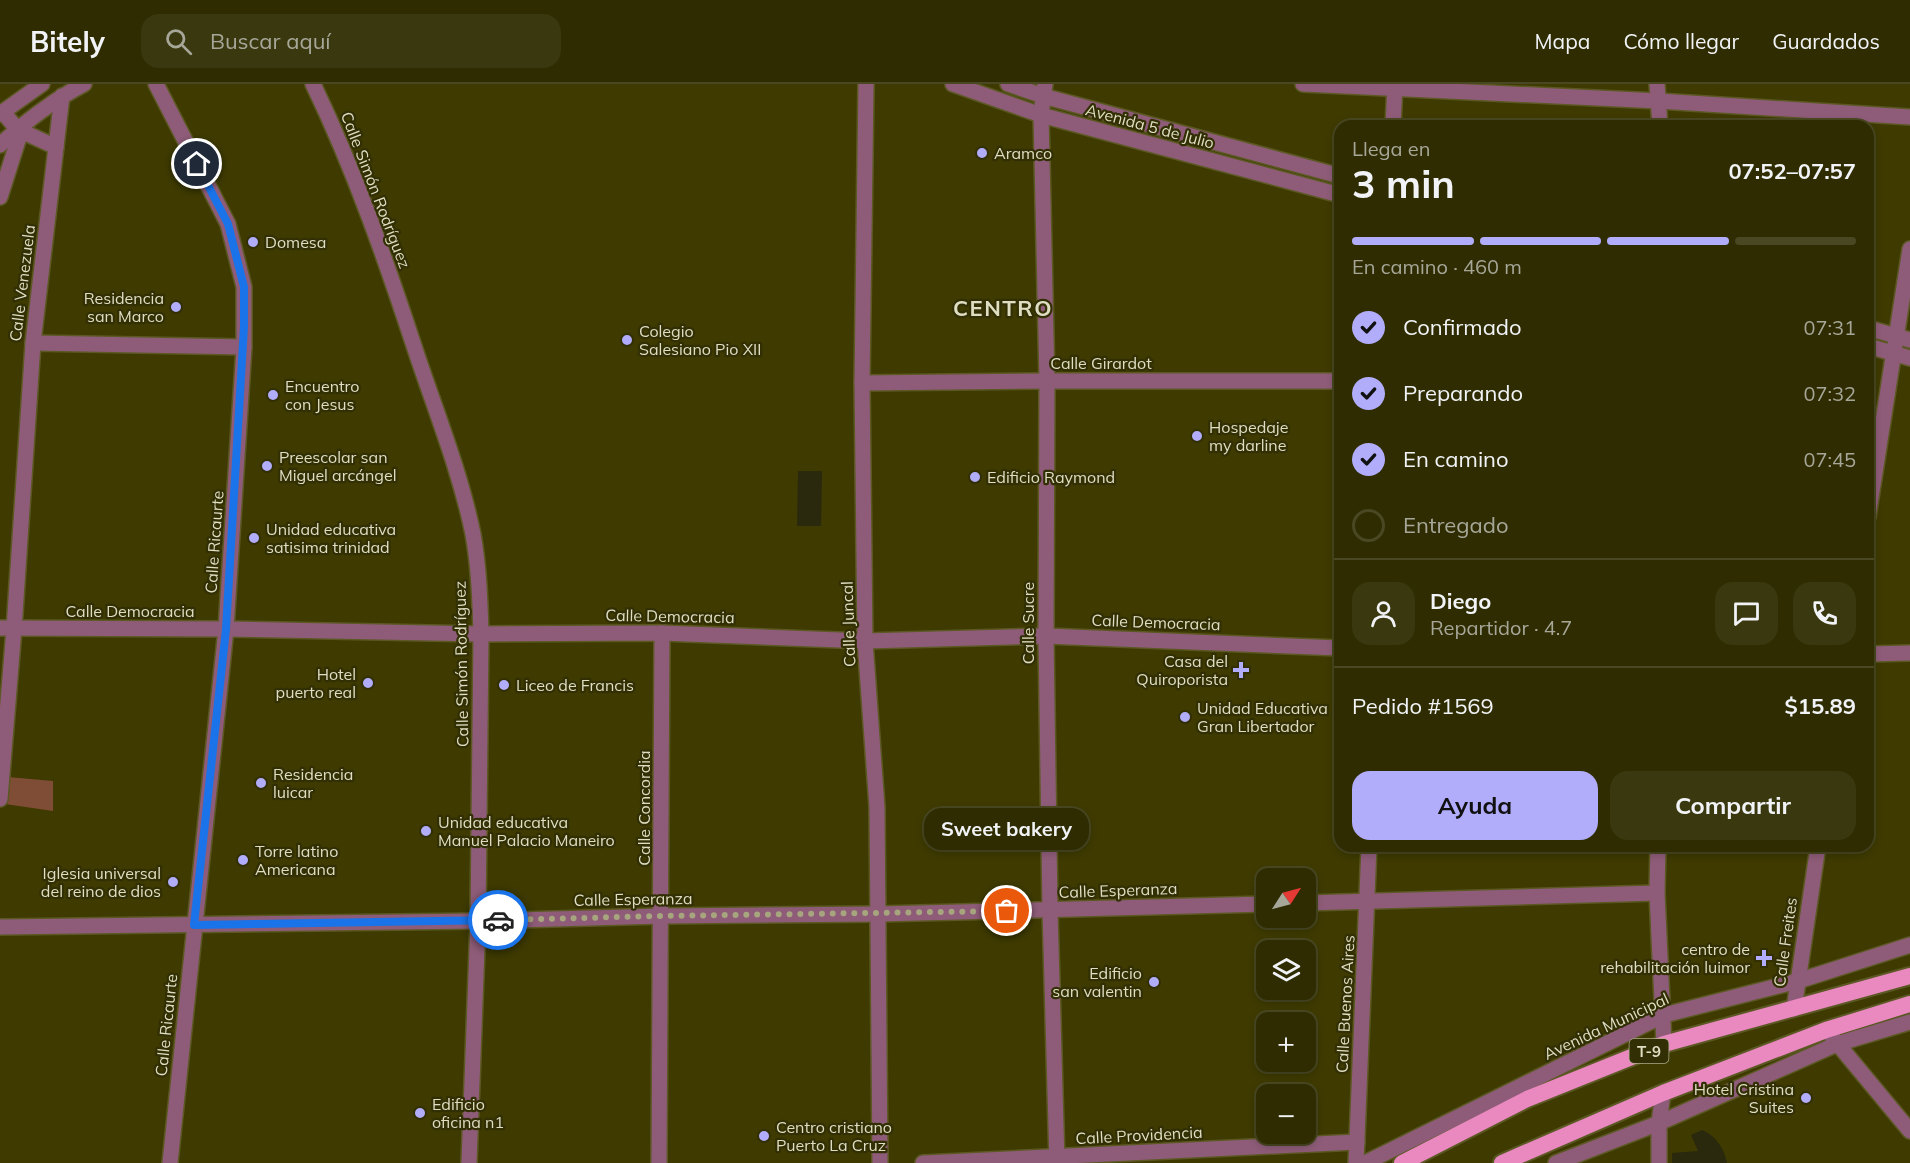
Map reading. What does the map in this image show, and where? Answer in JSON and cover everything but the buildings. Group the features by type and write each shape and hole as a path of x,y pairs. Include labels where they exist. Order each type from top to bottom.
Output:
{"highway":[{"name":"T-9","path":"1402,1163 1527,1099 1664,1044 1910,976"},
{"path":"1502,1163 1663,1093 1826,1030 1910,1004"}],"street":[{"path":"42,84 1,113 19,130 56,147"},
{"path":"0,145 62,96 84,84"},
{"name":"Calle Ricaurte","path":"156,84 228,224 244,287 244,347 226,629 170,1163"},
{"name":"Calle Simón Rodríguez","path":"314,84 338,135 379,241 449,444 473,535 480,591 481,634 478,921 470,1163"},
{"name":"Calle Juncal","path":"866,84 862,383 865,641 877,807 880,1163"},
{"name":"Avenida 5 de Julio","path":"953,84 1041,115 1334,193"},
{"name":"Avenida 5 de Julio","path":"1008,84 1044,90 1334,174"},
{"path":"1303,84 1395,86 1910,117"},
{"path":"1657,84 1660,120"},
{"path":"1393,120 1395,86"},
{"name":"Calle Sucre","path":"1044,90 1041,115 1047,381 1046,636 1057,1160"},
{"name":"Calle Venezuela","path":"0,799 7,628 33,343 62,96"},
{"path":"0,197 19,130"},
{"path":"1874,476 1892,353 1903,338 1910,249"},
{"path":"1874,330 1903,338"},
{"path":"33,343 244,347"},
{"path":"1874,348 1910,358"},
{"name":"Calle Girardot","path":"862,383 1334,381"},
{"name":"Calle Democracia","path":"7,628 481,634 662,633 865,641 1046,636 1334,648"},
{"name":"Calle Concordia","path":"659,1163 662,633"},
{"path":"1874,654 1910,653"},
{"name":"Calle Buenos Aires","path":"1356,1163 1369,852"},
{"path":"1658,852 1657,893 1664,1044"},
{"name":"Calle Freites","path":"1794,1008 1817,852"},
{"path":"1316,903 1657,893"},
{"name":"Calle Esperanza","path":"0,927 879,914 1256,904"},
{"name":"Avenida Municipal","path":"1365,1163 1664,1015 1798,981 1910,945"},
{"path":"1556,1163 1659,1124 1837,1044 1910,1023"},
{"path":"1826,1030 1910,1131"},
{"path":"1659,1163 1659,1124 1663,1093"},
{"name":"Calle Providencia","path":"923,1163 1057,1160 1357,1142"}],"shaded area":[{"path":"798,471 822,471 821,526 797,526"},
{"path":"8,777 53,781 53,811 5,804"},
{"path":"1702,1130 1719,1143 1727,1163 1672,1163 1672,1153 1698,1151 1691,1135"}],"way so far":[{"path":"498,920 1007,911"}],"place":[{"name":"Aramco","path":"982,153"},
{"name":"Domesa","path":"253,242"},
{"name":"Residencia san Marco","path":"176,307"},
{"name":"Colegio Salesiano Pio XII","path":"627,340"},
{"name":"Encuentro con Jesus","path":"273,395"},
{"name":"Hospedaje my darline","path":"1197,436"},
{"name":"Preescolar san Miguel arcángel","path":"267,466"},
{"name":"Edificio Raymond","path":"975,477"},
{"name":"Unidad educativa satisima trinidad","path":"254,538"},
{"name":"Casa del Quiroporista","path":"1241,670"},
{"name":"Hotel puerto real","path":"368,683"},
{"name":"Liceo de Francis","path":"504,685"},
{"name":"Unidad Educativa Gran Libertador","path":"1185,717"},
{"name":"Residencia luicar","path":"261,783"},
{"name":"Unidad educativa Manuel Palacio Maneiro","path":"426,831"},
{"name":"Torre latino Americana","path":"243,860"},
{"name":"Iglesia universal del reino de dios","path":"173,882"},
{"name":"Sweet bakery","path":"1007,911"},
{"name":"centro de rehabilitación luimor","path":"1764,958"},
{"name":"Edificio san valentin","path":"1154,982"},
{"name":"Hotel Cristina Suites","path":"1806,1098"},
{"name":"Edificio oficina n1","path":"420,1113"},
{"name":"Centro cristiano Puerto La Cruz","path":"764,1136"}],"district":[{"name":"CENTRO","path":"1003,308"}],"route":[{"path":"197,164 228,224 244,287 244,347 226,629 194,925 498,920"}]}
